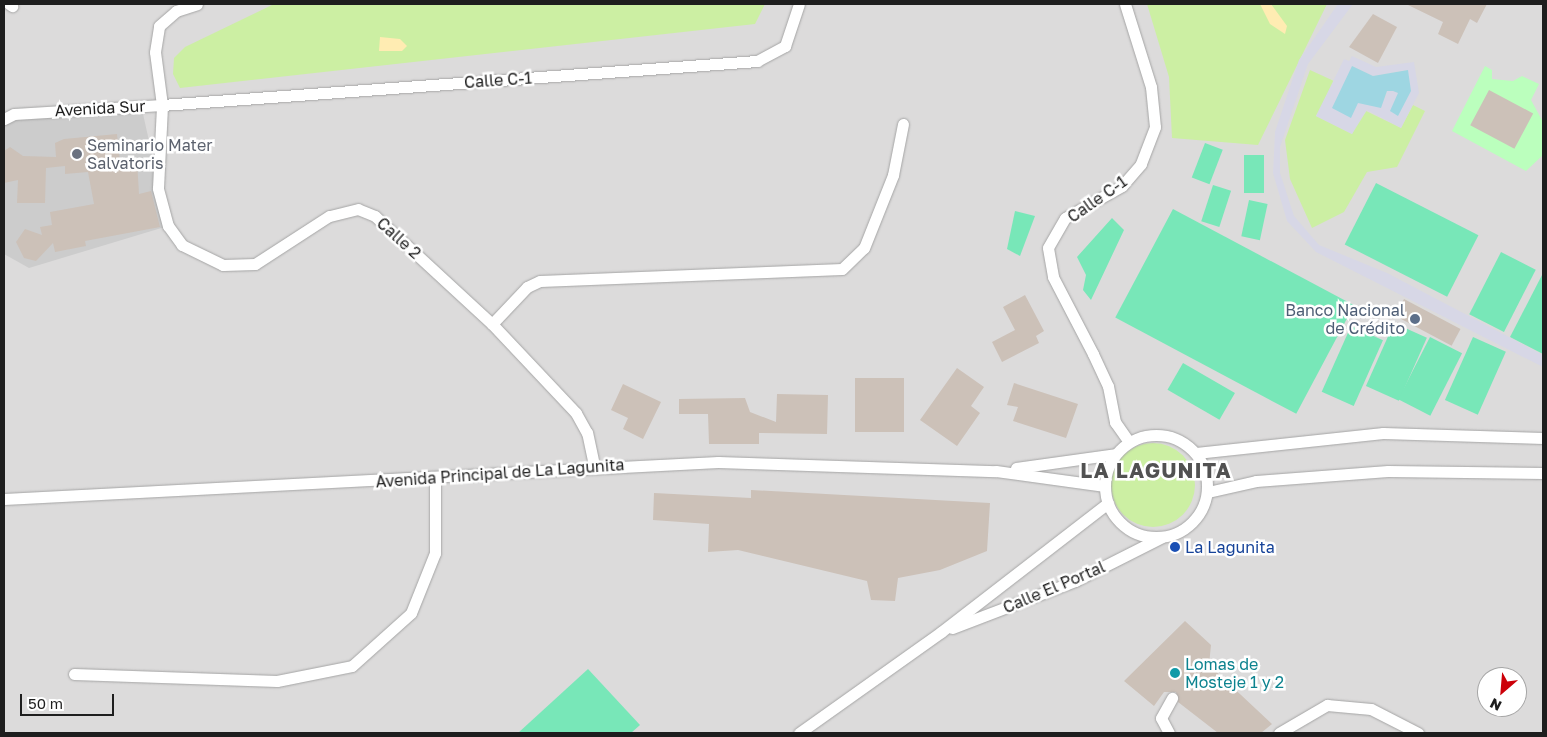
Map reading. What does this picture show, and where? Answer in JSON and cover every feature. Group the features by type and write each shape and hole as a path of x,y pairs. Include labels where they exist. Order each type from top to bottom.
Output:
{"street":[{"name":"Avenida Sur","path":"4,119 14,114 162,105 155,52 159,26 176,11 197,4"},
{"name":"Calle C-1","path":"162,105 757,61 785,46 799,4"},
{"name":"Calle C-1","path":"1125,4 1151,87 1155,127 1141,164 1122,186 1065,218 1048,248 1053,277 1108,386 1115,422 1128,442"},
{"name":"Calle 2","path":"162,105 158,188 168,226 200,257 223,265 255,264 329,216 358,208 375,216 492,324 576,413 587,433 594,465"},
{"path":"492,324 528,287 540,281 842,269 864,248 893,175 903,124"},
{"path":"1196,454 1382,432 1543,438"},
{"path":"1160,436 1176,439 1196,454 1208,492 1194,521 1164,537 1134,531 1120,523 1108,503 1105,486 1115,454 1128,442 1160,436"},
{"name":"Avenida Principal de La Lagunita","path":"996,471 1115,454"},
{"name":"Avenida Principal de La Lagunita","path":"4,499 434,479 594,465 718,462 996,471 1105,486"},
{"path":"1208,492 1256,481 1388,471 1543,473"},
{"path":"74,674 277,681 352,666 411,614 435,553 434,479"},
{"name":"Calle El Portal","path":"799,733 941,632 1108,503"},
{"name":"Calle El Portal","path":"941,632 1075,580 1164,537"},
{"path":"1169,733 1161,718 1172,698"},
{"path":"1279,733 1326,705 1371,709 1418,733"}],"shaded area":[{"path":"4,4 1543,4 1543,733 4,733"},
{"path":"1338,4 1353,4 1308,64 1280,147 1280,173 1294,216 1319,245 1387,273 1543,355 1543,367 1316,252 1287,221 1273,173 1275,132 1299,60"},
{"path":"1352,56 1376,67 1414,62 1419,93 1401,128 1367,110 1352,134 1316,116 1344,59 1349,61","holes":["1352,66 1373,76 1407,70 1398,116 1398,93 1393,91 1387,91 1385,98 1358,103"]},
{"name":"Seminario Mater Salvatoris","path":"141,105 168,226 29,268 4,254 4,119"}],"green space":[{"path":"274,4 765,4 755,24 180,88 173,74 174,58 185,47"},
{"path":"1147,4 1327,4 1258,145 1172,138 1169,77"},
{"path":"1485,66 1492,70 1492,79 1513,81 1522,76 1539,84 1531,100 1543,122 1543,155 1526,171 1452,131"},
{"path":"1310,70 1334,81 1316,116 1352,134 1364,110 1401,128 1413,105 1425,111 1397,167 1367,172 1344,212 1312,228 1290,179 1285,140"},
{"path":"1205,143 1223,150 1209,184 1192,178"},
{"path":"1244,155 1264,155 1264,193 1244,193"},
{"path":"1376,183 1478,235 1447,297 1345,244"},
{"path":"1213,185 1231,191 1219,227 1201,221"},
{"path":"1249,200 1268,204 1260,240 1241,236"},
{"path":"1173,209 1354,305 1296,414 1115,318"},
{"path":"1015,211 1035,216 1020,256 1007,249"},
{"path":"1112,218 1124,230 1091,300 1083,290 1086,275 1077,257"},
{"path":"1501,252 1536,270 1504,332 1469,314"},
{"path":"1543,275 1543,354 1510,337"},
{"path":"1394,323 1427,338 1399,401 1366,386"},
{"path":"1351,326 1383,340 1354,406 1322,392"},
{"path":"1430,337 1462,353 1430,416 1398,399"},
{"path":"1473,337 1506,352 1478,415 1445,400"},
{"path":"1183,363 1235,393 1219,420 1168,390"},
{"path":"1153,443 1169,446 1183,455 1192,469 1195,485 1192,501 1183,515 1169,524 1153,527 1137,524 1123,515 1114,501 1111,485 1114,469 1123,455 1137,446"},
{"path":"588,669 640,725 631,733 518,733"}],"sand":[{"path":"1260,4 1271,4 1287,26 1285,34 1270,24"},
{"path":"380,37 400,39 407,46 402,51 379,51"}],"water":[{"path":"1352,66 1373,76 1408,70 1411,91 1398,116 1390,111 1398,93 1393,91 1387,91 1381,108 1358,103 1351,118 1332,108"}],"building":[{"path":"1406,4 1487,4 1477,23 1470,19 1458,44 1438,34 1443,22"},
{"path":"1373,14 1397,27 1378,63 1349,47"},
{"path":"1489,90 1533,113 1514,149 1470,125"},
{"path":"117,134 120,161 137,160 139,194 151,191 160,227 85,241 86,246 55,252 53,243 36,261 24,258 16,242 25,229 42,235 40,227 52,225 50,212 94,204 88,172 65,174 65,166 46,168 45,203 17,203 18,180 4,183 4,151 10,147 23,156 56,157 55,143 64,139"},
{"path":"1025,295 1044,331 1036,336 1039,343 1002,362 992,342 1015,330 1003,307"},
{"path":"1404,299 1461,329 1452,346 1395,316"},
{"path":"957,368 984,387 971,406 980,413 957,446 920,420"},
{"path":"855,378 904,378 904,432 855,432"},
{"path":"1014,383 1078,404 1066,438 1013,421 1018,407 1007,405"},
{"path":"623,384 661,402 643,439 623,429 628,418 611,410"},
{"path":"777,394 828,395 827,434 759,433 759,444 709,444 708,414 679,414 679,399 745,398 750,412 776,422"},
{"path":"751,490 990,503 987,551 940,570 898,578 895,601 871,600 867,581 738,550 708,552 709,524 653,520 654,493 751,498"},
{"name":"Lomas de Mosteje 1 y 2","path":"1185,621 1211,645 1209,665 1272,724 1261,733 1218,733 1178,702 1176,692 1164,692 1154,706 1124,681"}],"place":[{"name":"Seminario Mater Salvatoris","path":"77,154"},
{"name":"Banco Nacional de Crédito","path":"1415,319"},
{"name":"La Lagunita","path":"1175,547"},
{"name":"Lomas de Mosteje 1 y 2","path":"1175,673"}],"district":[{"name":"LA LAGUNITA","path":"1156,470"}]}
